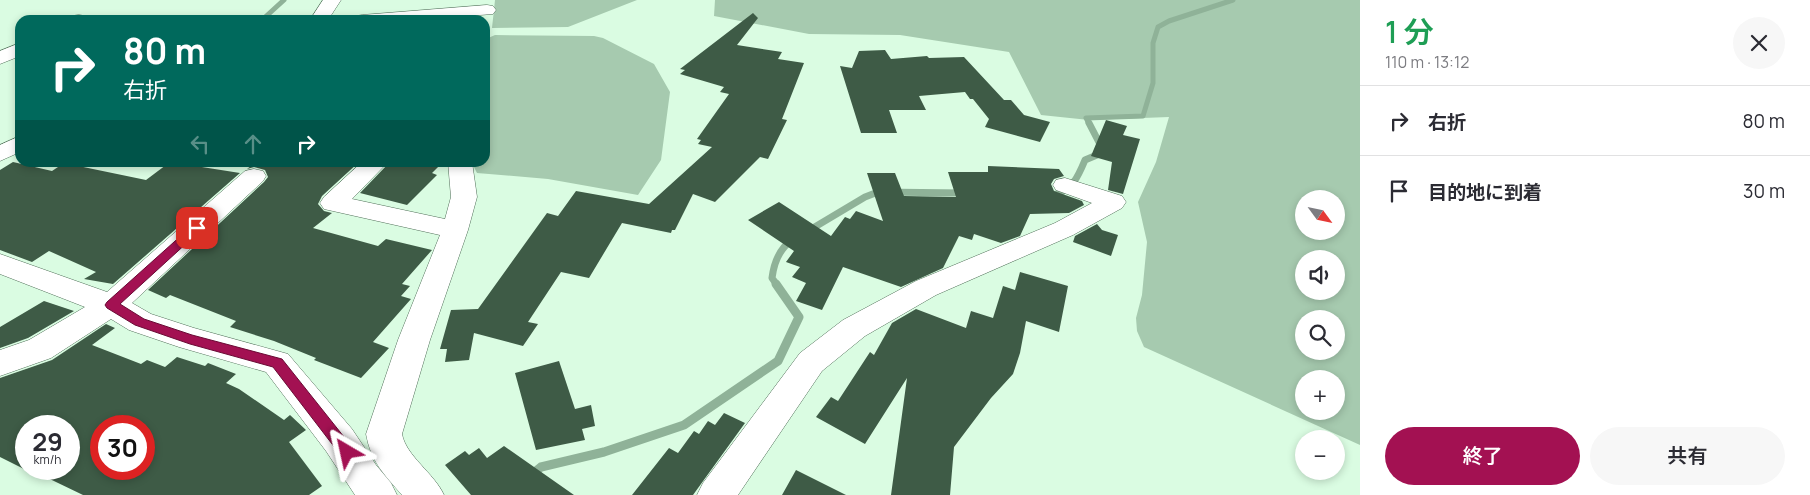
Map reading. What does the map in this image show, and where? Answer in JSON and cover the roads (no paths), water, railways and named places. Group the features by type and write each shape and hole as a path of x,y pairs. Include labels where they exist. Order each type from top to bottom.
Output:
{"street":[{"path":"321,15 332,0"},
{"path":"411,15 484,10"},
{"path":"0,58 15,51"},
{"path":"0,154 15,146"},
{"path":"371,167 333,203 455,230"},
{"path":"425,495 387,450 384,434 414,340 455,230 464,196 461,167"},
{"path":"0,363 40,350 111,305 254,176"},
{"path":"716,495 811,362 854,328 926,288 1064,229 1113,202 1074,188"},
{"path":"0,263 111,305 140,322 190,339 277,363 339,440 363,477 378,495"}],"waterway":[{"path":"268,15 284,0"},
{"path":"1089,124 1086,118 1143,116 1153,83 1153,43 1158,27 1169,21 1233,0"},
{"path":"1053,195 1070,187 1085,160 1104,152 1089,123"},
{"path":"808,231 865,197 878,192 964,193"},
{"path":"777,285 772,278 774,267 780,252 792,240"},
{"path":"530,476 541,467 604,452 684,425 778,361 799,317 776,284"}]}
